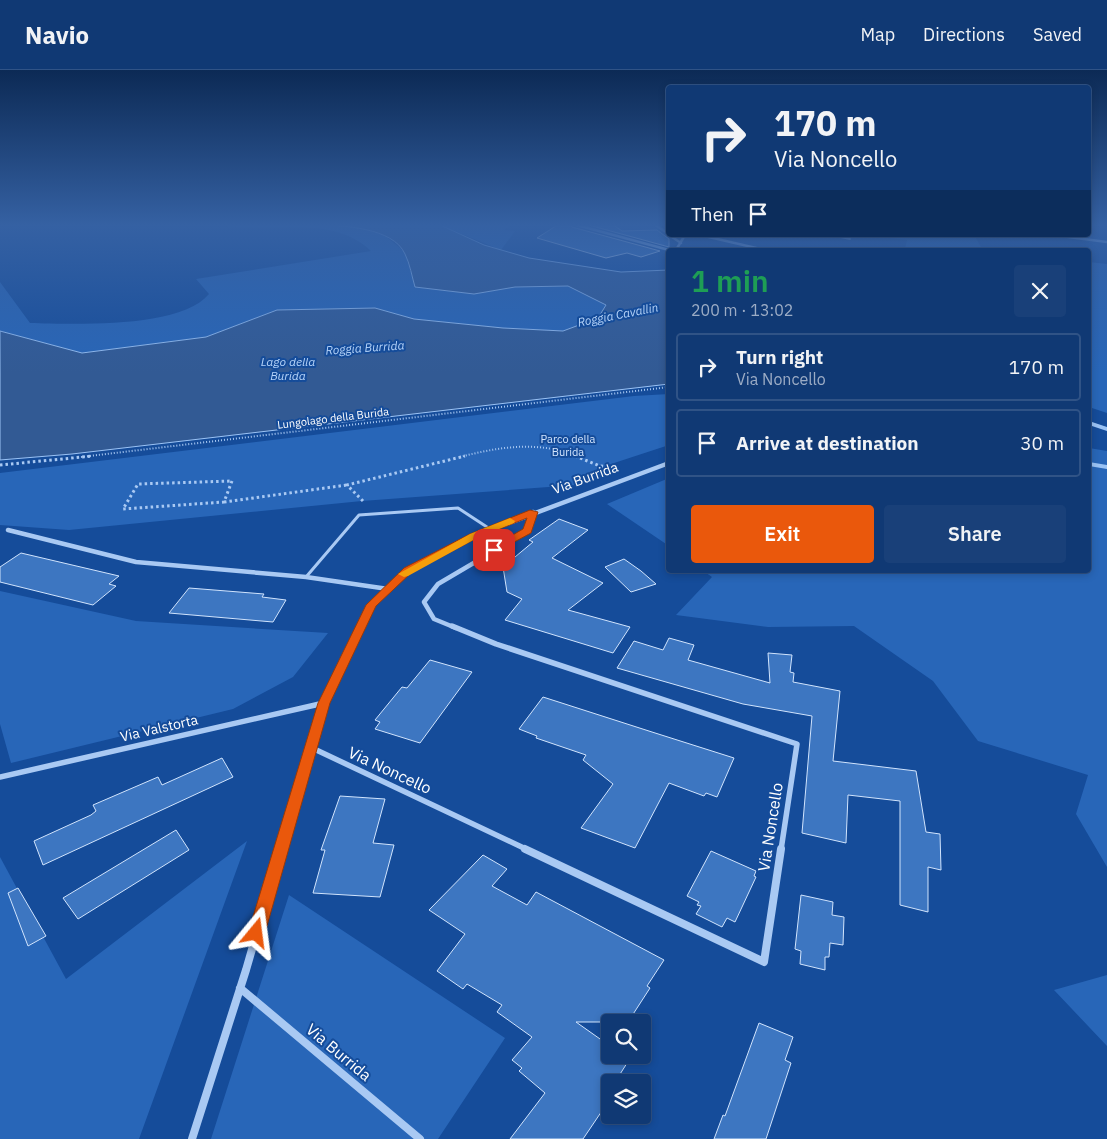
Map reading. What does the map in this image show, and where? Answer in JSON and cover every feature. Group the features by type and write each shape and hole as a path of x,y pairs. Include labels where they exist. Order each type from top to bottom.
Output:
{"street":[{"name":"Via Burrida","path":"192,1139 240,988 324,703 372,605 408,570 490,529 666,463"},
{"name":"Via Noncello","path":"310,747 764,962 797,744 496,644 434,619 424,602 438,584 528,531 533,512"},
{"path":"8,530 136,562 306,578 388,589"},
{"name":"Via Valstorta","path":"0,777 324,703"},
{"name":"Via Burrida","path":"240,988 420,1139"}],"lane":[{"path":"306,578 359,515 458,508 490,529"}],"path":[{"name":"Lungolago della Burida","path":"0,465 167,448 666,388"},
{"path":"224,502 232,481 138,484 123,509 215,503 224,502 347,485 499,447 525,447 566,452 602,467 610,467"},
{"path":"347,485 376,514"}],"green space":[{"path":"228,274 411,274 415,287 474,294 515,287 568,286 606,305 598,318 563,331 503,328 414,319 375,308 277,310 206,337 82,353 0,331 0,282 30,323 72,324 125,322 151,319 175,313 195,305 209,294 196,279"},
{"path":"1091,274 1107,274 1107,413 1091,408"},
{"name":"Parco della Burida","path":"666,394 666,446 608,465 603,469 612,474 575,485 362,501 69,530 0,525 0,473 634,396"},
{"path":"1091,448 1107,451 1107,867 1076,814 1088,775 978,741 933,681 854,626 768,627 676,615 712,577 706,573 1091,573"},
{"path":"666,479 666,544 607,504"},
{"path":"0,591 136,621 328,633 293,677 233,709 11,763 0,724"},
{"path":"247,841 139,1139 0,1139 0,857 66,979"},
{"path":"289,895 505,1038 438,1139 211,1139"},
{"path":"1107,975 1107,1046 1054,990"}],"water":[{"name":"Lago della Burida","path":"412,274 666,274 666,384 72,454 0,460 0,331 82,353 206,337 277,310 375,308 414,319 503,328 563,331 598,318 606,305 568,286 515,287 474,294 415,287"}],"building":[{"path":"559,519 588,530 552,558 603,583 568,610 630,627 613,653 505,620 522,599 507,592 503,567 533,542 529,540"},
{"path":"21,553 119,576 109,584 116,586 93,605 0,582 0,567"},
{"path":"624,559 656,584 631,592 605,567"},
{"path":"189,588 264,594 262,597 286,600 273,622 169,613"},
{"path":"669,638 694,645 688,660 770,683 768,653 792,655 790,672 794,673 793,682 840,691 833,761 916,771 926,832 940,834 941,870 928,867 928,912 900,905 900,801 848,795 846,843 802,833 812,716 743,704 617,668 634,641 663,650"},
{"path":"430,660 472,672 420,743 375,729 380,722 375,720 402,687 407,688"},
{"path":"543,697 734,758 717,797 706,793 704,796 669,783 635,848 581,828 613,784 583,760 586,755 536,738 537,736 519,729"},
{"path":"222,758 233,777 43,865 34,841 91,815 96,811 93,805 158,777 162,785"},
{"path":"340,796 385,799 373,843 394,845 380,897 313,893 325,850 321,850"},
{"path":"176,830 189,850 78,919 63,898"},
{"path":"711,851 756,871 754,876 756,877 735,922 727,918 722,927 696,914 701,906 697,905 699,902 687,896"},
{"path":"483,855 507,869 492,886 527,905 536,892 664,960 647,986 650,988 633,1014 601,1014 601,1022 576,1022 601,1040 601,1064 626,1064 620,1074 601,1074 601,1112 583,1139 510,1139 545,1093 519,1071 522,1068 512,1060 532,1037 497,1012 502,1005 467,984 463,989 437,971 465,934 429,910"},
{"path":"18,888 46,936 28,946 8,893"},
{"path":"801,895 833,902 832,915 844,917 843,945 830,943 829,957 825,957 825,970 800,964 801,951 795,949"},
{"path":"759,1023 793,1037 785,1060 791,1063 766,1139 714,1139 723,1115 725,1116"}],"waterway":[{"name":"Roggia Burrida","path":"1091,424 1107,429"},
{"path":"1091,464 1107,467"}],"slow traffic":[{"path":"404,574 408,570 474,536 510,521"}],"route":[{"path":"256,933 324,703 372,605 408,570 474,536 533,512 528,531 494,550"}],"water label":[{"name":"Roggia Cavallin","path":"618,315"}]}
